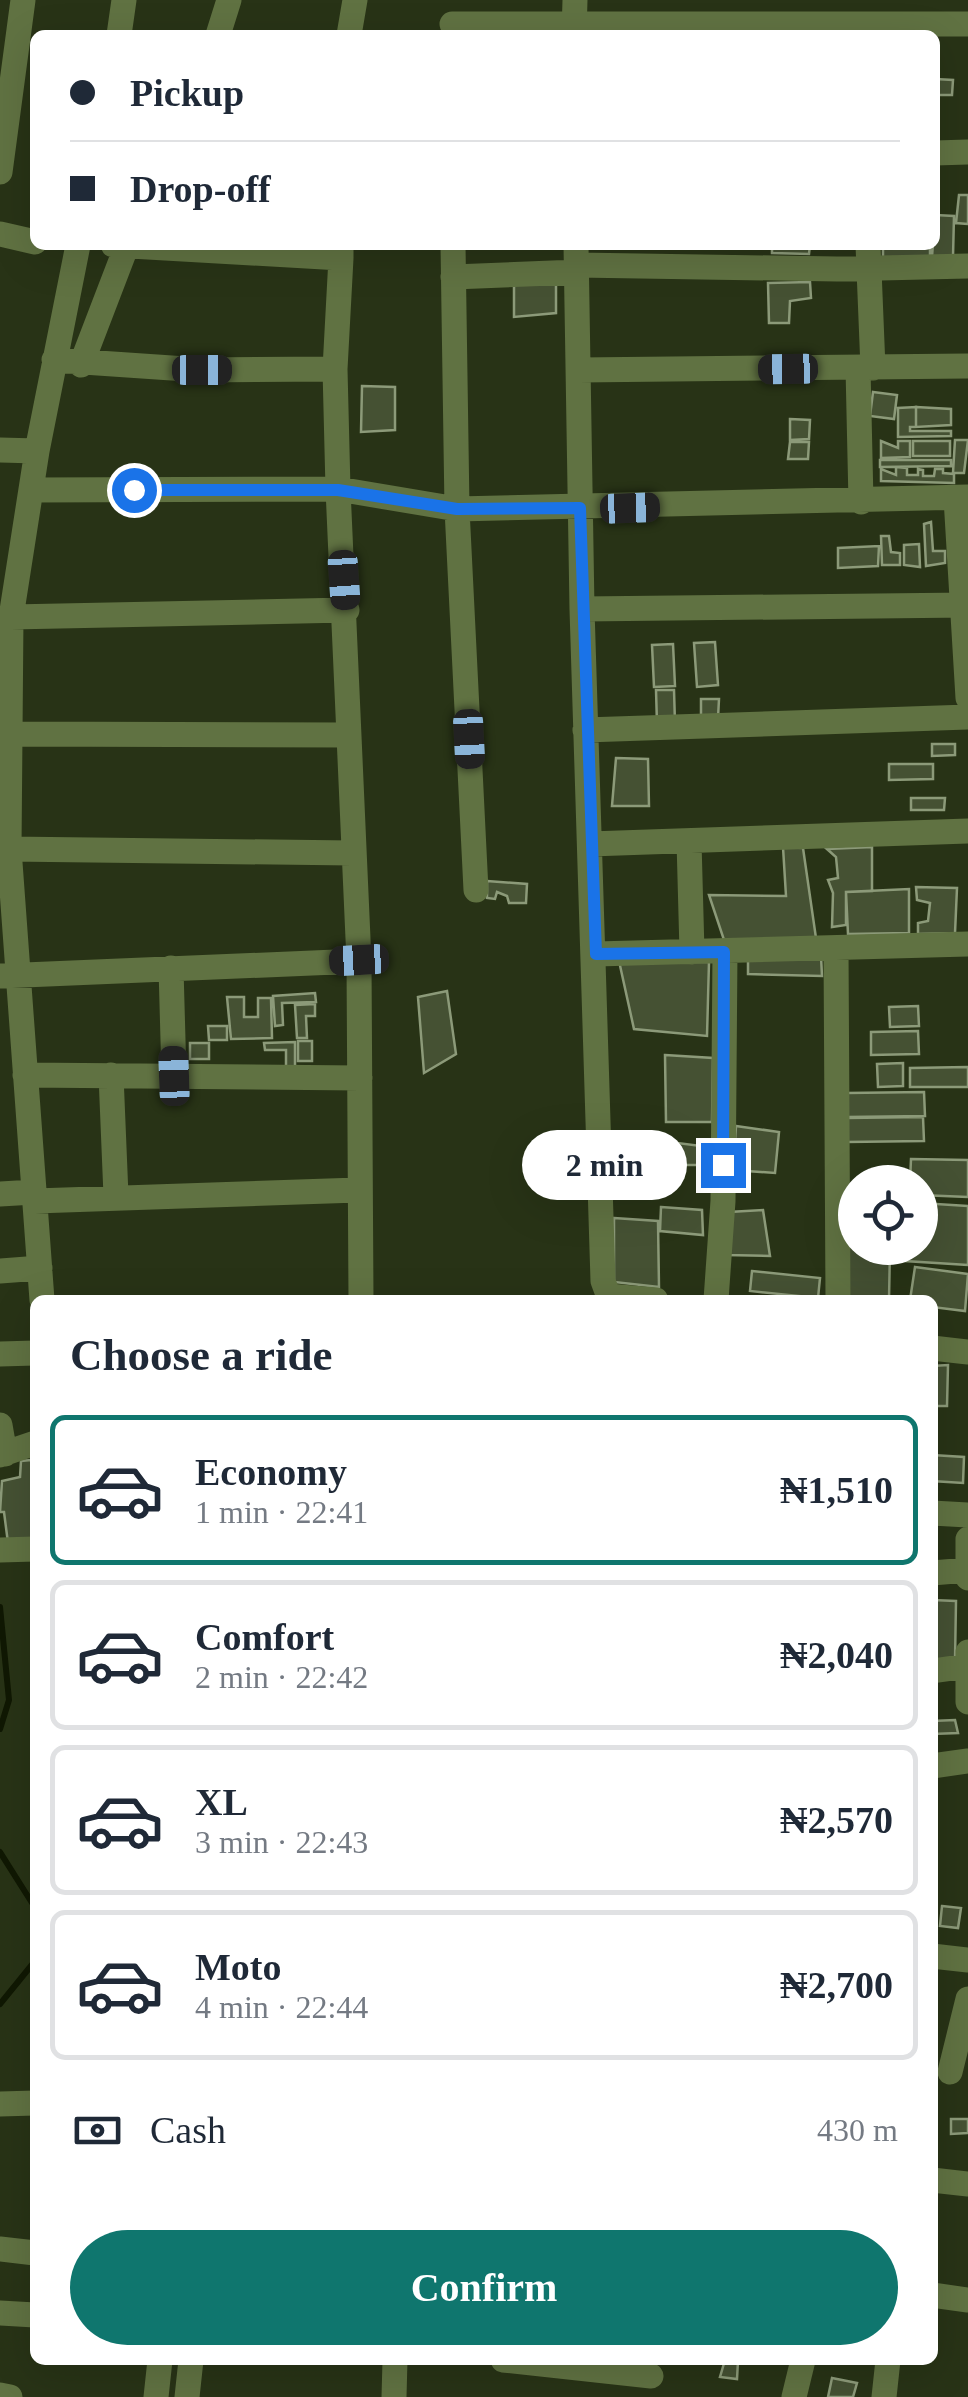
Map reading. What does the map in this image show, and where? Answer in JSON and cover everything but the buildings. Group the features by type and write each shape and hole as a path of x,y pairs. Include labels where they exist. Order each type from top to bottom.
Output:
{"street":[{"path":"0,172 23,0"},
{"path":"120,30 124,0"},
{"path":"220,30 229,0"},
{"path":"350,30 356,0"},
{"path":"452,20 868,30 968,24"},
{"path":"940,153 968,152"},
{"path":"0,234 30,241"},
{"path":"42,1295 9,975 9,734 5,707 11,617 36,451 77,250"},
{"path":"81,365 121,250"},
{"path":"268,250 341,252 336,370 338,490 359,961 358,1190 352,1295"},
{"path":"453,250 457,509 476,890"},
{"path":"453,277 577,261 868,256 968,266"},
{"path":"861,502 868,256"},
{"path":"577,261 585,730 596,954 603,1281 608,1295"},
{"path":"54,360 81,365 336,370"},
{"path":"578,370 968,366"},
{"path":"0,450 36,451"},
{"path":"32,490 338,490 457,509 962,497 968,698"},
{"path":"582,609 966,604"},
{"path":"11,617 346,610"},
{"path":"585,730 968,717"},
{"path":"9,734 348,735"},
{"path":"590,844 968,831"},
{"path":"690,841 692,952"},
{"path":"6,842 352,852"},
{"path":"596,954 968,944"},
{"path":"836,950 838,1295"},
{"path":"716,1295 723,1200 724,952"},
{"path":"9,975 359,961"},
{"path":"171,968 174,1076"},
{"path":"17,1082 111,1075 360,1078"},
{"path":"111,1075 116,1196"},
{"path":"0,1194 116,1196 358,1190"},
{"path":"0,1271 40,1268"},
{"path":"938,1349 968,1352"},
{"path":"0,1354 30,1353"},
{"path":"0,1425 2,1455 30,1444"},
{"path":"938,1513 968,1515"},
{"path":"968,1539 968,1578"},
{"path":"0,1550 30,1549"},
{"path":"938,1572 968,1570"},
{"path":"968,1652 968,1702"},
{"path":"938,1670 968,1666"},
{"path":"938,1765 968,1761"},
{"path":"938,1957 968,1960"},
{"path":"950,2072 968,1999"},
{"path":"0,2104 30,2103"},
{"path":"938,2181 968,2184"},
{"path":"0,2249 30,2252"},
{"path":"938,2295 968,2300"},
{"path":"0,2313 30,2316"},
{"path":"156,2397 159,2365"},
{"path":"187,2397 190,2365"},
{"path":"394,2397 395,2365"},
{"path":"544,2365 651,2378"},
{"path":"794,2397 802,2365"},
{"path":"884,2397 887,2365"},
{"path":"0,2395 10,2397"}],"waterway":[{"path":"0,1607 9,1700 0,1729"},
{"path":"0,1852 30,1900"},
{"path":"0,2004 30,1967"}],"route":[{"path":"134,490 338,490 457,509 580,508 596,954 724,952 723,1165"}]}
